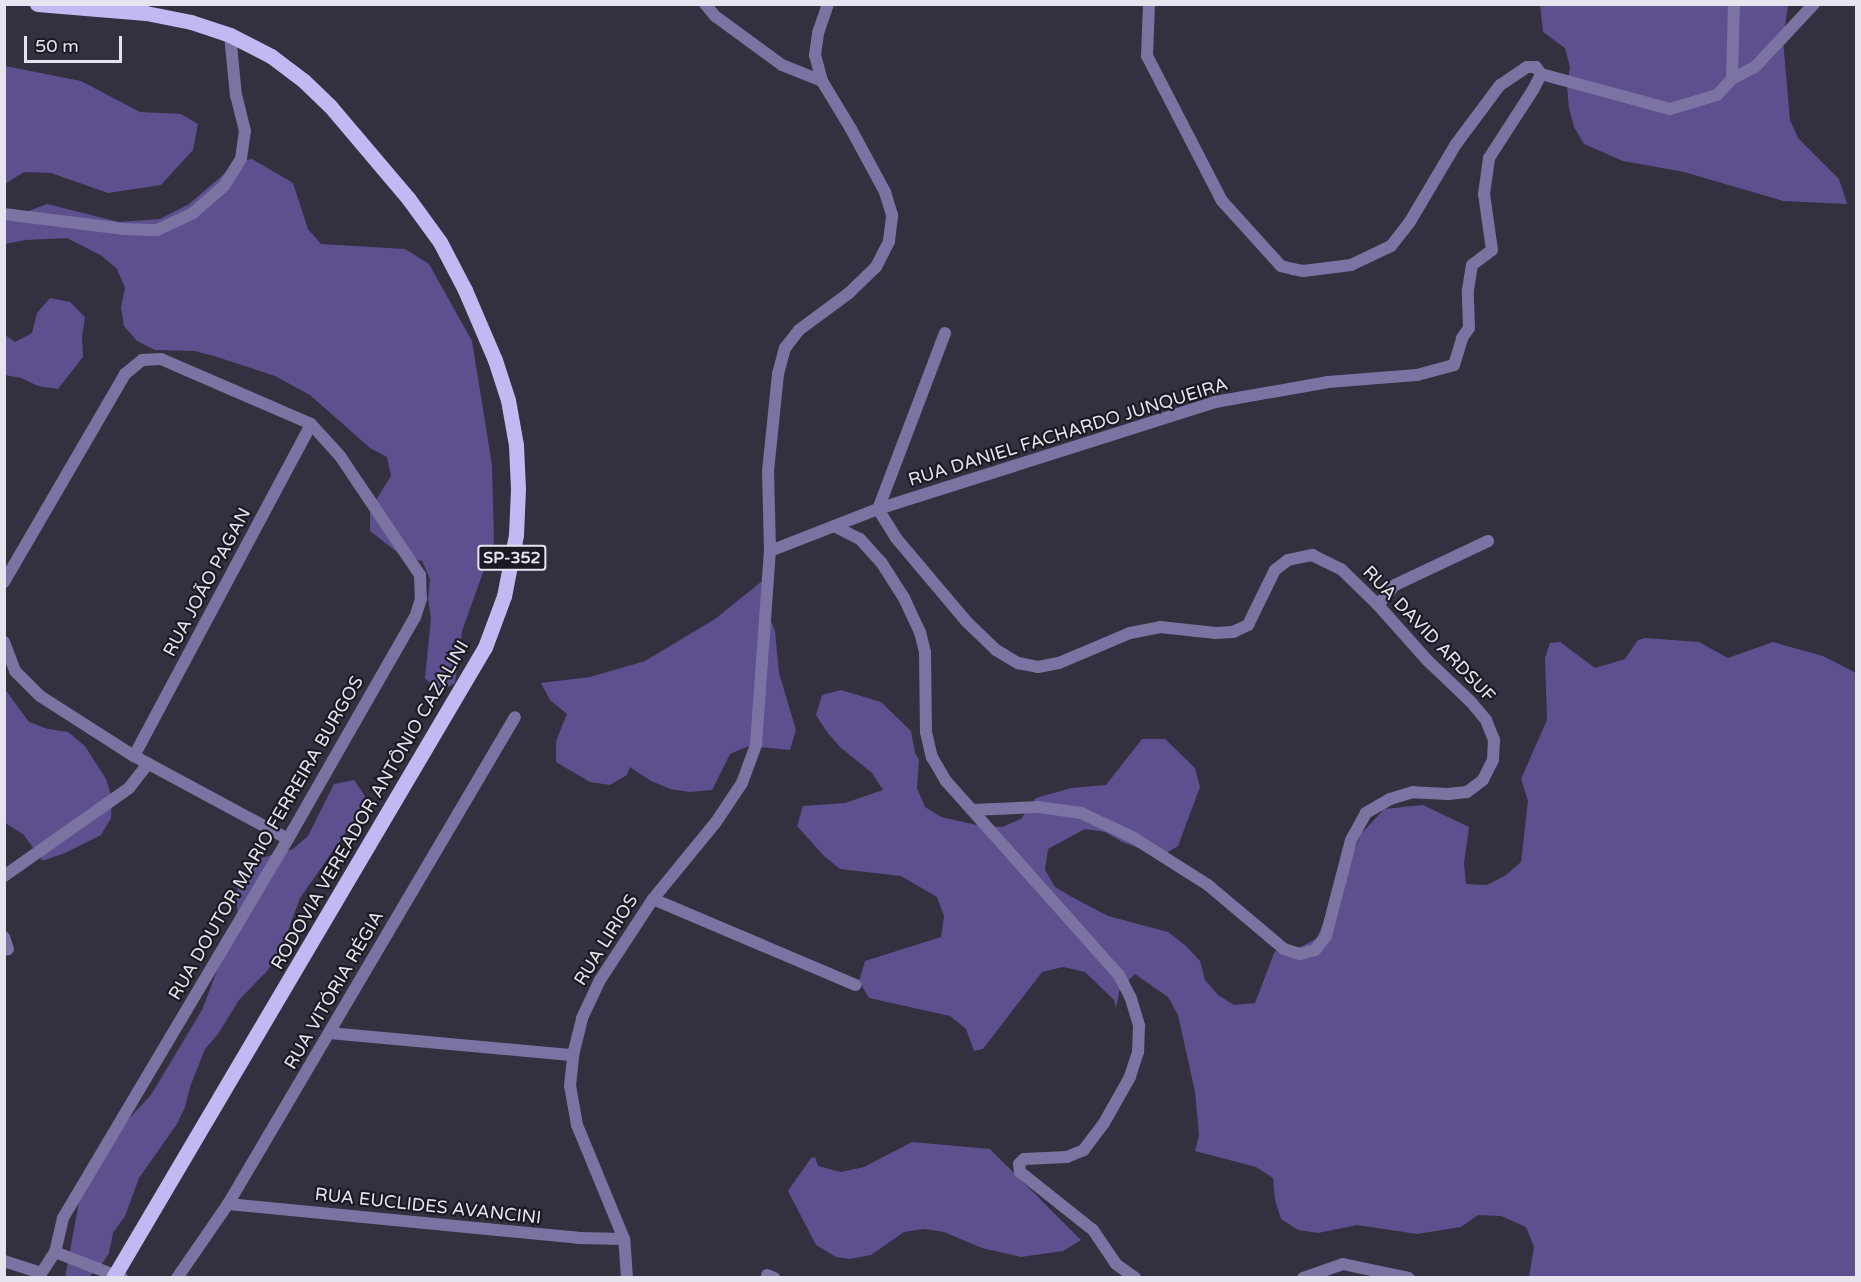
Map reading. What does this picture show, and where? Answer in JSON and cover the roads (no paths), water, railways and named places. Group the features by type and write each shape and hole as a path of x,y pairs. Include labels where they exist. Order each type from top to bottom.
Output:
{"main road":[{"name":"RODOVIA VEREADOR ANTÔNIO CAZALINI","path":"37,4 146,13 191,22 230,35 271,56 304,81 330,106 408,198 440,242 465,290 495,360 508,400 516,445 518,489 516,535 504,596 485,647 459,696 187,1149 117,1276"}],"street":[{"path":"705,4 715,16 783,65 822,81"},
{"name":"RUA LIRIOS","path":"627,1278 628,1265 624,1239 577,1125 570,1086 573,1055 582,1018 600,980 653,899 716,822 742,783 756,745 770,550 768,471 778,374 785,348 799,330 849,293 876,267 889,241 892,216 885,192 822,81 815,55 818,33 828,4"},
{"path":"1149,4 1147,56 1222,201 1281,267 1303,271 1351,265 1391,246 1410,223 1456,144 1500,85 1527,67 1536,67 1541,74 1670,110 1717,95 1732,79 1755,66 1814,4"},
{"path":"1732,79 1734,4"},
{"path":"4,214 124,229 157,230 193,213 224,186 241,159 245,131 236,96 230,35"},
{"name":"RUA DANIEL FACHARDO JUNQUEIRA","path":"770,550 878,509 1215,402 1328,382 1417,375 1454,365 1462,338 1469,328 1468,290 1472,265 1492,250 1484,194 1489,158 1541,74"},
{"path":"878,509 945,333"},
{"path":"4,582 125,374 142,360 161,359 311,424"},
{"name":"RUA JOÃO PAGAN","path":"134,756 311,424"},
{"name":"RUA DOUTOR MARIO FERREIRA BURGOS","path":"39,1275 55,1252 63,1218 288,839 415,617 421,599 420,575 340,456 311,424"},
{"name":"RUA DAVID ARDSUF","path":"878,509 896,538 967,622 996,650 1018,663 1038,667 1059,663 1130,633 1160,627 1216,633 1233,632 1248,625 1275,570 1288,560 1312,555 1341,569 1378,605 1427,660 1486,720 1494,740 1493,760 1482,780 1467,792 1448,794 1413,792 1390,799 1366,813 1351,840 1326,936 1315,950 1300,954 1284,950 1208,885 1134,838 1081,813 1039,807 972,810"},
{"path":"834,526 860,539 881,562 904,598 920,632 925,652 926,732 932,756 946,780 1119,975 1131,999 1139,1026 1138,1052 1130,1077 1104,1123 1084,1150 1067,1157 1024,1160 1020,1164 1020,1172 1093,1230 1116,1264 1135,1278"},
{"path":"1378,605 1395,585 1488,541"},
{"path":"4,642 15,670 40,696 134,756 288,839"},
{"name":"RUA VITÓRIA RÉGIA","path":"177,1278 228,1204 515,717"},
{"path":"4,876 129,788 148,764"},
{"path":"653,899 856,985"},
{"path":"329,1034 573,1055"},
{"name":"RUA EUCLIDES AVANCINI","path":"228,1204 578,1238 624,1239"},
{"path":"55,1252 117,1276"},
{"path":"4,1261 39,1275"},
{"path":"1303,1278 1343,1264 1409,1278"}]}
